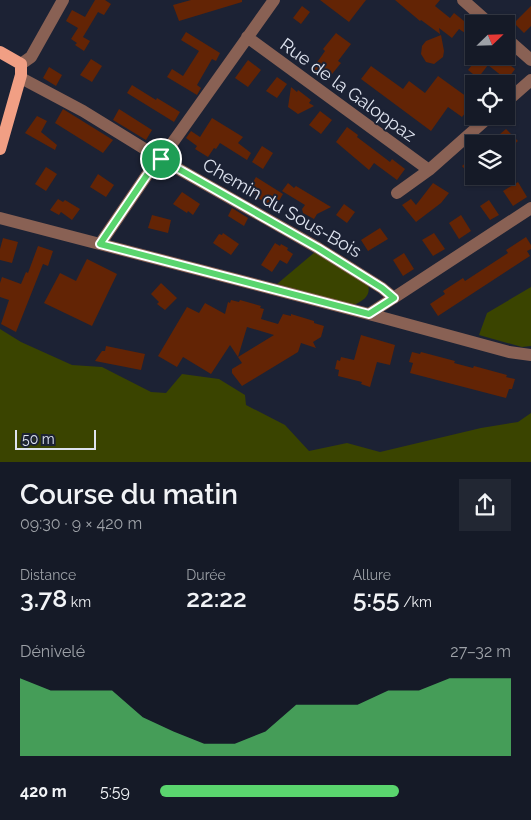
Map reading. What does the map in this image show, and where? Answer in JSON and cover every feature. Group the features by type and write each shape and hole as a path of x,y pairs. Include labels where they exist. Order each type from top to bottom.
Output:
{"main road":[{"path":"0,52 21,64 21,78 0,149"}],"street":[{"path":"21,64 31,57 63,0"},
{"path":"100,244 147,175 161,159 274,0"},
{"path":"463,0 480,15"},
{"name":"Rue de la Galoppaz","path":"247,37 429,170"},
{"path":"515,46 531,60"},
{"name":"Chemin du Sous-Bois","path":"21,78 83,111 161,159 318,248 382,288 394,298"},
{"path":"515,94 531,80"},
{"path":"398,193 429,170 480,125"},
{"path":"369,314 531,208"},
{"path":"0,218 509,352 531,355"}],"green space":[{"path":"315,252 368,285 369,292 366,297 356,304 350,304 277,284"},
{"path":"531,287 531,346 522,347 479,335 487,313"},
{"path":"0,329 21,342 72,365 102,367 151,392 166,393 182,374 219,379 245,395 246,405 285,425 309,451 347,443 380,452 481,428 518,422 531,413 531,462 0,462"}],"building":[{"path":"95,0 105,0 111,4 104,15 98,12 83,37 90,41 84,51 75,45 77,43 71,39 78,28 66,21 72,10 85,17"},
{"path":"191,0 242,0 242,2 179,21 173,5"},
{"path":"320,0 366,0 349,22"},
{"path":"395,0 440,0 435,6 450,18 454,13 465,22 465,33 459,29 452,38 439,28 440,34 420,21"},
{"path":"302,6 310,12 301,24 293,18"},
{"path":"531,6 531,26 524,33 515,22"},
{"path":"186,32 220,53 216,61 212,59 197,85 201,88 197,95 167,77 172,69 183,76 199,51 181,40"},
{"path":"336,33 351,44 338,61 341,63 328,79 313,68 325,51 323,49"},
{"path":"441,35 444,51 443,57 434,64 426,62 421,54 422,46 426,41"},
{"path":"91,59 102,66 92,82 80,75"},
{"path":"248,60 261,70 248,87 235,78"},
{"path":"472,65 488,65 480,75 474,75 468,70"},
{"path":"488,65 510,65 515,69 511,75 501,75"},
{"path":"371,66 403,89 409,81 425,93 438,76 465,96 465,113 462,117 448,107 431,131 361,79"},
{"path":"49,67 62,75 56,86 43,78"},
{"path":"277,77 287,84 277,98 266,91"},
{"path":"132,85 180,112 174,122 127,93"},
{"path":"291,87 311,100 309,103 314,106 298,114 288,107"},
{"path":"63,109 113,140 103,153 55,123"},
{"path":"119,109 152,130 146,140 113,120"},
{"path":"320,111 332,120 321,134 309,125"},
{"path":"37,116 47,121 41,132 57,145 55,150 25,133"},
{"path":"212,118 243,137 238,143 251,153 247,160 220,143 208,157 195,149 197,146 186,138 191,131 200,137"},
{"path":"347,127 390,162 392,159 405,169 397,180 374,163 369,170 336,142"},
{"path":"506,129 512,135 499,135"},
{"path":"262,146 273,153 263,169 252,162"},
{"path":"46,167 57,174 46,191 35,184"},
{"path":"98,174 114,185 106,197 90,187"},
{"path":"256,177 283,194 276,206 268,202 267,204 249,189"},
{"path":"518,182 527,197 513,206 503,191"},
{"path":"288,183 331,207 317,214 314,219 303,213 302,209 305,205 282,191"},
{"path":"433,183 449,193 441,203 416,222 402,205 411,199 416,205"},
{"path":"182,192 200,204 193,215 173,204"},
{"path":"58,199 63,202 65,200 80,209 72,220 61,212 59,215 50,210"},
{"path":"489,200 499,215 490,220 480,206"},
{"path":"344,204 355,212 347,223 336,215"},
{"path":"232,208 248,218 244,226 228,216"},
{"path":"152,215 171,220 168,233 148,228"},
{"path":"461,215 471,231 459,239 449,223"},
{"path":"380,228 388,239 368,251 361,240"},
{"path":"223,233 239,244 231,255 213,243 219,234 222,235"},
{"path":"434,233 445,249 433,256 422,240"},
{"path":"526,237 531,245 531,249 527,251 530,256 438,316 430,304 445,294 443,291 463,278 465,281 508,253 506,250"},
{"path":"3,238 18,242 12,263 0,260"},
{"path":"275,243 288,248 287,250 293,254 287,264 280,260 272,272 261,265"},
{"path":"38,246 53,251 48,266 43,264 16,332 1,324 9,300 0,297 0,283 2,277 21,284 26,272 28,273"},
{"path":"404,253 414,269 403,276 393,260"},
{"path":"87,259 117,274 92,326 44,303 60,273 76,281"},
{"path":"161,283 177,298 165,310 157,304 159,302 151,294"},
{"path":"231,300 239,302 240,300 261,306 260,308 264,309 261,319 278,324 283,314 291,316 291,314 324,326 321,337 313,342 316,348 301,343 298,352 242,386 232,373 232,369 242,363 238,357 230,345 211,374 183,357 177,367 158,356 187,307 199,313 205,303 225,314 228,302 230,303","holes":["247,327 274,335 238,357"]},
{"path":"361,335 395,345 390,365 377,362 370,387 361,384 362,382 338,376 339,370 335,369 337,360 340,361 341,357 354,360"},
{"path":"106,346 145,354 141,370 95,361 102,351 105,351"},
{"path":"412,352 420,354 421,352 455,361 454,363 507,375 506,377 515,379 512,389 509,389 506,398 410,373 413,363 409,362"}],"route":[{"path":"161,159 318,248 382,288 394,298 369,314 100,244 147,175 161,159"}]}
